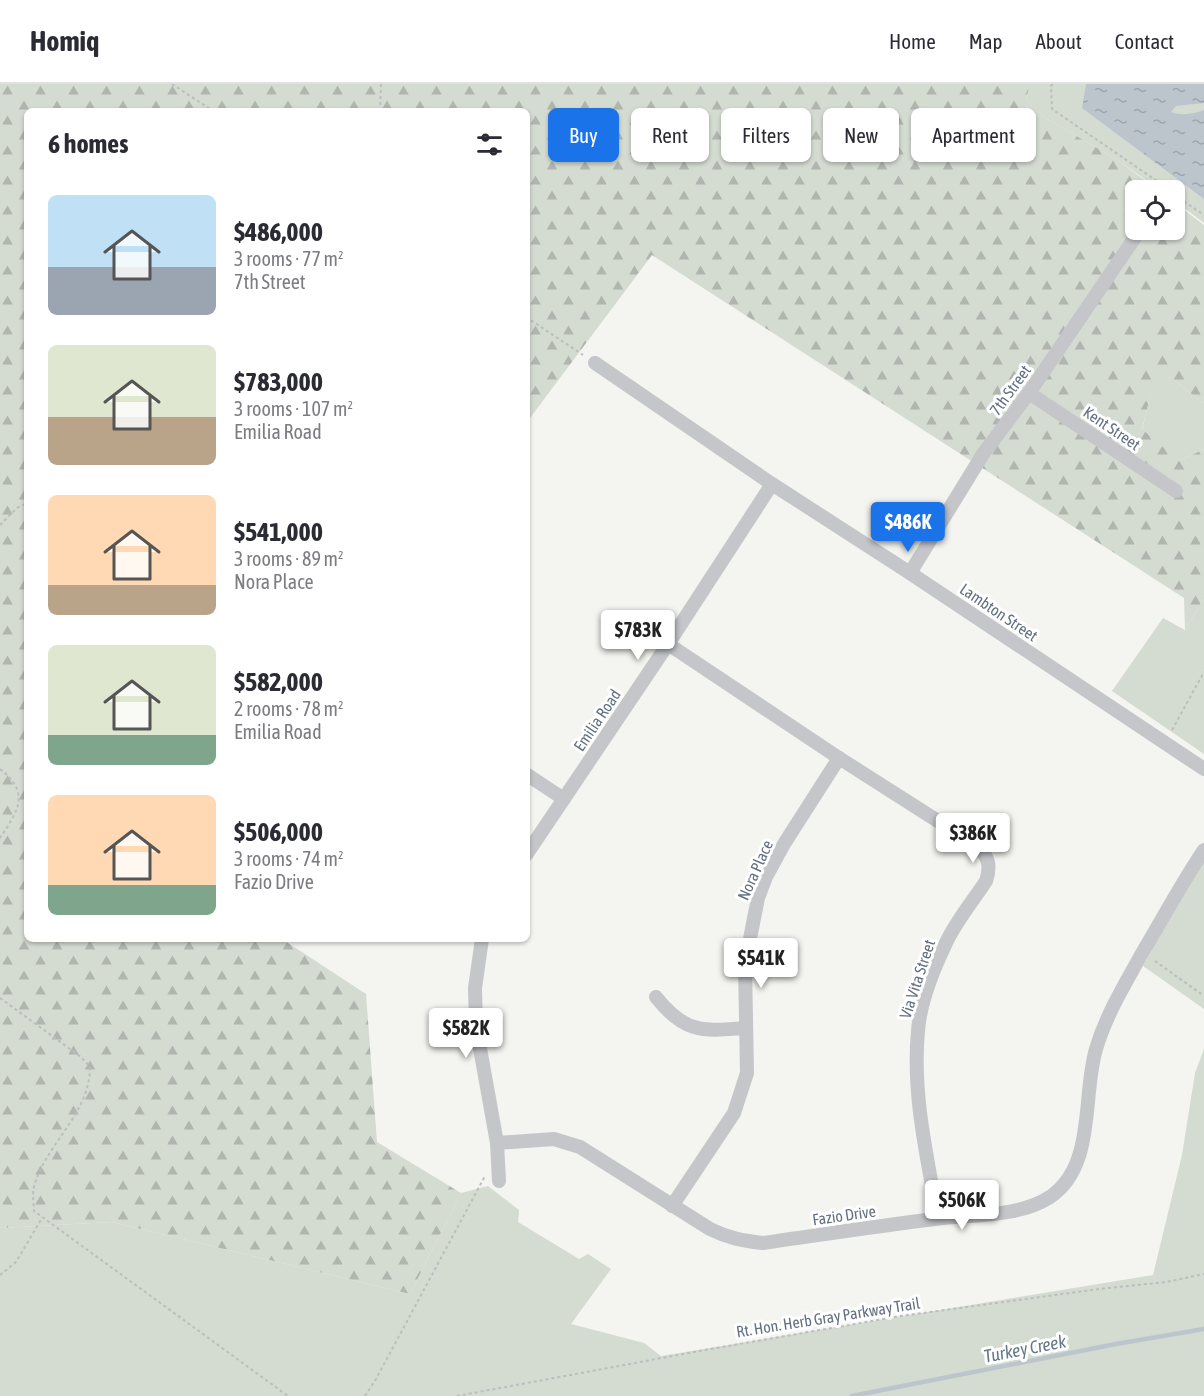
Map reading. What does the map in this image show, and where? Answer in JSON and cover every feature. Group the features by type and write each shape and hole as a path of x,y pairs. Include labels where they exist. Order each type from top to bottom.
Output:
{"street":[{"name":"7th Street","path":"910,573 983,454 1029,393 1133,240"},
{"name":"Lambton Street","path":"596,363 772,483 1204,769"},
{"name":"Kent Street","path":"1029,393 1176,491"},
{"name":"Emilia Road","path":"530,849 668,644 772,483"},
{"name":"Via Vita Street","path":"668,644 986,854 989,862 986,881 947,941 922,1006 918,1029 917,1076 924,1144 938,1218"},
{"name":"Nora Place","path":"672,1206 734,1113 747,1073 745,964 758,898 766,877 784,844 839,758"},
{"path":"530,777 564,799"},
{"name":"Fazio Drive","path":"497,1143 542,1138 567,1142 592,1154 672,1206 727,1238 763,1243 938,1218 1020,1210 1042,1201 1061,1187 1077,1161 1082,1146 1091,1070 1102,1029 1124,984 1204,850"},
{"path":"482,942 475,988 475,1015 497,1143 499,1180"},
{"path":"656,997 673,1017 696,1029 746,1028"}],"path":[{"path":"172,84 208,108"},
{"path":"380,108 381,84"},
{"path":"1053,84 1051,86 1052,110 1154,180"},
{"path":"1185,202 1204,215"},
{"path":"530,320 596,363"},
{"path":"0,525 17,508 24,504"},
{"path":"1164,743 1204,672"},
{"path":"0,769 13,779 20,799 12,822 0,838"},
{"path":"1150,958 1204,996"},
{"path":"0,998 81,1057 90,1067 90,1082 77,1112 42,1168 33,1188 34,1210 288,1396"},
{"path":"365,1396 487,1171"},
{"path":"0,1275 16,1262 42,1218"},
{"name":"Rt. Hon. Herb Gray Parkway Trail","path":"458,1396 901,1316 1166,1282 1204,1274"}],"green space":[{"path":"0,84 1030,84 1026,100 1034,108 911,108 911,162 1036,162 1036,109 1044,117 1116,159 1144,180 1125,180 1125,240 1185,240 1185,211 1204,225 1204,404 1170,377 1151,393 1142,429 1179,461 1204,449 1204,599 1185,630 1184,598 652,255 530,418 530,108 24,108 24,942 287,942 366,994 377,1142 461,1193 410,1294 112,1222 0,1228"},
{"path":"1030,84 1204,84 1204,223 1185,209 1185,180 1146,180 1116,159 1044,117 1026,100"},
{"path":"1170,377 1204,404 1204,449 1179,461 1154,444 1142,430 1151,392"},
{"path":"1204,599 1204,754 1112,691 1163,618 1185,630"},
{"path":"1204,858 1204,1009 1143,966"},
{"path":"1204,1049 1204,1396 0,1396 0,1228 112,1222 410,1294 461,1193 488,1186 519,1210 518,1222 579,1259 588,1254 611,1269 571,1324 644,1343 661,1356 1153,1275 1182,1155 1195,1073"}],"water":[{"path":"1086,84 1204,84 1204,103 1176,106 1171,112 1188,114 1204,110 1204,199 1185,185 1185,180 1179,180 1082,108"}],"waterway":[{"name":"Turkey Creek","path":"852,1396 1204,1329"}]}
